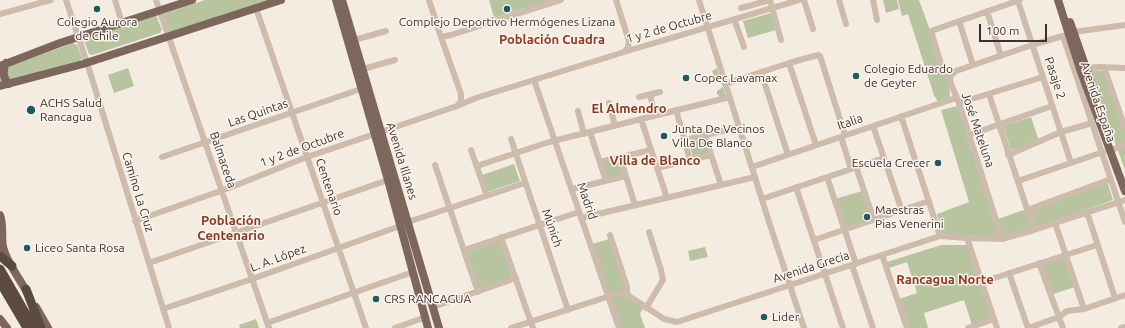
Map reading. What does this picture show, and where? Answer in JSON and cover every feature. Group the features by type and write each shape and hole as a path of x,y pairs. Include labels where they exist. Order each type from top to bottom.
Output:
{"highway":[{"path":"0,256 12,266"},
{"path":"0,269 34,328"},
{"path":"0,282 27,328"},
{"path":"26,289 41,328"}],"main road":[{"path":"9,84 4,74 3,64 191,0"},
{"path":"0,86 86,62 281,0"},
{"name":"Avenida Illanes","path":"336,0 404,224 413,272 427,324"},
{"name":"Avenida Illanes","path":"342,0 363,69 388,180 438,325"},
{"name":"Avenida España","path":"1058,0 1068,34 1083,68 1125,182"},
{"name":"Avenida España","path":"1064,0 1068,34"},
{"name":"Avenida España","path":"1083,68 1125,192"},
{"path":"0,215 3,246 7,256 48,328"},
{"path":"0,319 7,328"},
{"path":"427,324 431,322 438,325"}],"street":[{"path":"0,14 34,2 51,0"},
{"name":"Camino La Cruz","path":"66,0 169,328"},
{"path":"116,0 122,23"},
{"name":"Balmaceda","path":"156,0 268,325"},
{"path":"430,0 461,94 461,101 457,106"},
{"path":"441,37 561,0"},
{"path":"616,0 629,41 632,45 638,48"},
{"path":"699,0 804,328"},
{"path":"742,8 770,0 781,40"},
{"name":"1 y 2 de Octubre","path":"135,221 307,157 457,106 476,98 799,0"},
{"path":"804,0 812,30"},
{"path":"840,0 846,24"},
{"path":"873,0 877,20"},
{"path":"973,65 959,21 1019,0"},
{"name":"Pasaje 2","path":"1019,0 1032,45 1071,163"},
{"name":"Centenario","path":"256,8 366,328"},
{"path":"988,11 1001,56"},
{"path":"734,19 744,47"},
{"name":"José Mateluna","path":"959,21 930,31 944,74 950,77 1002,239"},
{"path":"950,77 956,71 1068,34 1125,25"},
{"path":"354,40 386,31"},
{"name":"Avenida España","path":"1068,34 1092,123 1103,152 1125,222"},
{"path":"624,52 628,47 629,41"},
{"path":"725,84 789,63 818,55 820,56 843,136 874,220"},
{"path":"363,69 395,60"},
{"path":"789,63 816,145"},
{"path":"1104,67 1125,128"},
{"path":"1083,68 1125,68"},
{"path":"761,72 788,155"},
{"name":"Italia","path":"752,167 901,116 989,94 1043,77"},
{"name":"Madrid","path":"534,80 619,328"},
{"name":"Las Quintas","path":"162,157 362,89"},
{"path":"639,97 660,92"},
{"path":"461,94 467,98 476,98"},
{"path":"650,94 655,116"},
{"path":"989,94 1034,230"},
{"path":"477,166 555,141 730,97"},
{"path":"609,103 615,126"},
{"path":"969,135 999,126 1052,106"},
{"path":"676,110 690,160"},
{"path":"578,111 584,134"},
{"path":"901,116 940,236"},
{"path":"641,119 667,198"},
{"path":"1008,154 1061,132 1092,123"},
{"path":"873,126 902,211"},
{"path":"685,140 739,127"},
{"path":"590,132 606,181"},
{"path":"705,136 720,185"},
{"name":"Múnich","path":"511,139 568,310"},
{"path":"1114,149 1125,145"},
{"path":"471,150 487,196"},
{"path":"600,162 651,150"},
{"path":"1018,181 1103,152"},
{"path":"657,168 711,155"},
{"path":"620,157 635,205"},
{"path":"762,199 884,158"},
{"path":"435,165 478,292"},
{"path":"572,189 626,176"},
{"path":"464,250 540,225 580,215 667,198 755,177"},
{"path":"827,177 845,230 873,328"},
{"path":"1027,210 1111,179"},
{"path":"149,263 388,180"},
{"name":"L. A. López","path":"163,309 525,183"},
{"path":"796,188 843,328"},
{"name":"Avenida Grecia","path":"626,294 664,319 677,322 940,236 1002,239 1125,200"},
{"path":"814,240 929,201"},
{"path":"1086,212 1115,298"},
{"path":"1055,223 1084,309"},
{"path":"646,308 663,280 649,232"},
{"path":"511,328 532,325 608,296 619,293 626,294 627,287 610,235"},
{"path":"502,237 532,325"},
{"path":"967,238 997,328"},
{"path":"982,282 1097,245"},
{"path":"882,255 907,328"},
{"path":"1039,263 1063,328"},
{"path":"268,325 354,292 413,272"},
{"path":"1009,273 1028,328 1059,317 1067,311 1084,309 1125,295"},
{"path":"433,307 516,278"},
{"path":"968,328 994,319"},
{"path":"395,328 427,324"},
{"path":"1121,328 1125,327"}],"green space":[{"path":"205,0 276,0 170,34 163,14"},
{"name":"Complejo Deportivo Hermógenes Lizana","path":"489,0 552,0 494,18"},
{"path":"883,0 897,0 899,9 886,13"},
{"path":"898,0 919,0 949,82 950,97 938,102 934,95 908,14 902,16"},
{"path":"771,13 776,30 748,38 743,21"},
{"path":"156,15 162,30 160,33 92,55 89,54 84,40 86,37"},
{"path":"73,43 77,45 82,58 80,61 0,82 0,70"},
{"path":"128,68 134,86 114,93 108,75"},
{"path":"717,68 722,84 716,82 712,71"},
{"path":"1089,70 1107,71 1125,123 1125,170"},
{"path":"723,87 726,97 721,98 717,94 717,91"},
{"path":"957,106 995,220 1107,181 1113,200 1030,230 1003,237 942,234 937,214 969,202 941,110"},
{"path":"1031,117 1039,141 1011,150 1003,126"},
{"path":"704,139 708,153 693,157 689,143"},
{"path":"619,159 623,175 607,180 603,163"},
{"path":"514,164 520,181 487,192 482,175"},
{"path":"862,191 871,220 845,228 835,199"},
{"path":"613,238 633,301 643,308 640,314 645,328 621,328 592,244"},
{"path":"500,241 512,278 479,289 467,252"},
{"path":"941,245 967,245 992,318 972,325 964,300 924,313 928,328 909,328 899,299 917,293 907,262 889,268 887,262"},
{"path":"705,247 708,257 690,261 688,251"},
{"path":"1065,256 1075,287 1050,295 1040,265"},
{"path":"256,319 259,328 240,328 239,325"}],"place":[{"name":"Colegio Aurora de Chile","path":"97,9"},
{"name":"Complejo Deportivo Hermógenes Lizana","path":"507,9"},
{"name":"Colegio Eduardo de Geyter","path":"856,76"},
{"name":"Copec Lavamax","path":"686,78"},
{"name":"ACHS Salud Rancagua","path":"31,110"},
{"name":"Junta De Vecinos Villa De Blanco","path":"664,136"},
{"name":"Escuela Crecer","path":"938,163"},
{"name":"Maestras Pias Venerini","path":"867,217"},
{"name":"Liceo Santa Rosa","path":"27,248"},
{"name":"CRS RANCAGUA","path":"376,299"},
{"name":"Lider","path":"764,317"}],"district":[{"name":"Población Cuadra","path":"552,40"},
{"name":"El Almendro","path":"629,109"},
{"name":"Villa de Blanco","path":"655,161"},
{"name":"Población Centenario","path":"231,228"},
{"name":"Rancagua Norte","path":"945,280"}]}
